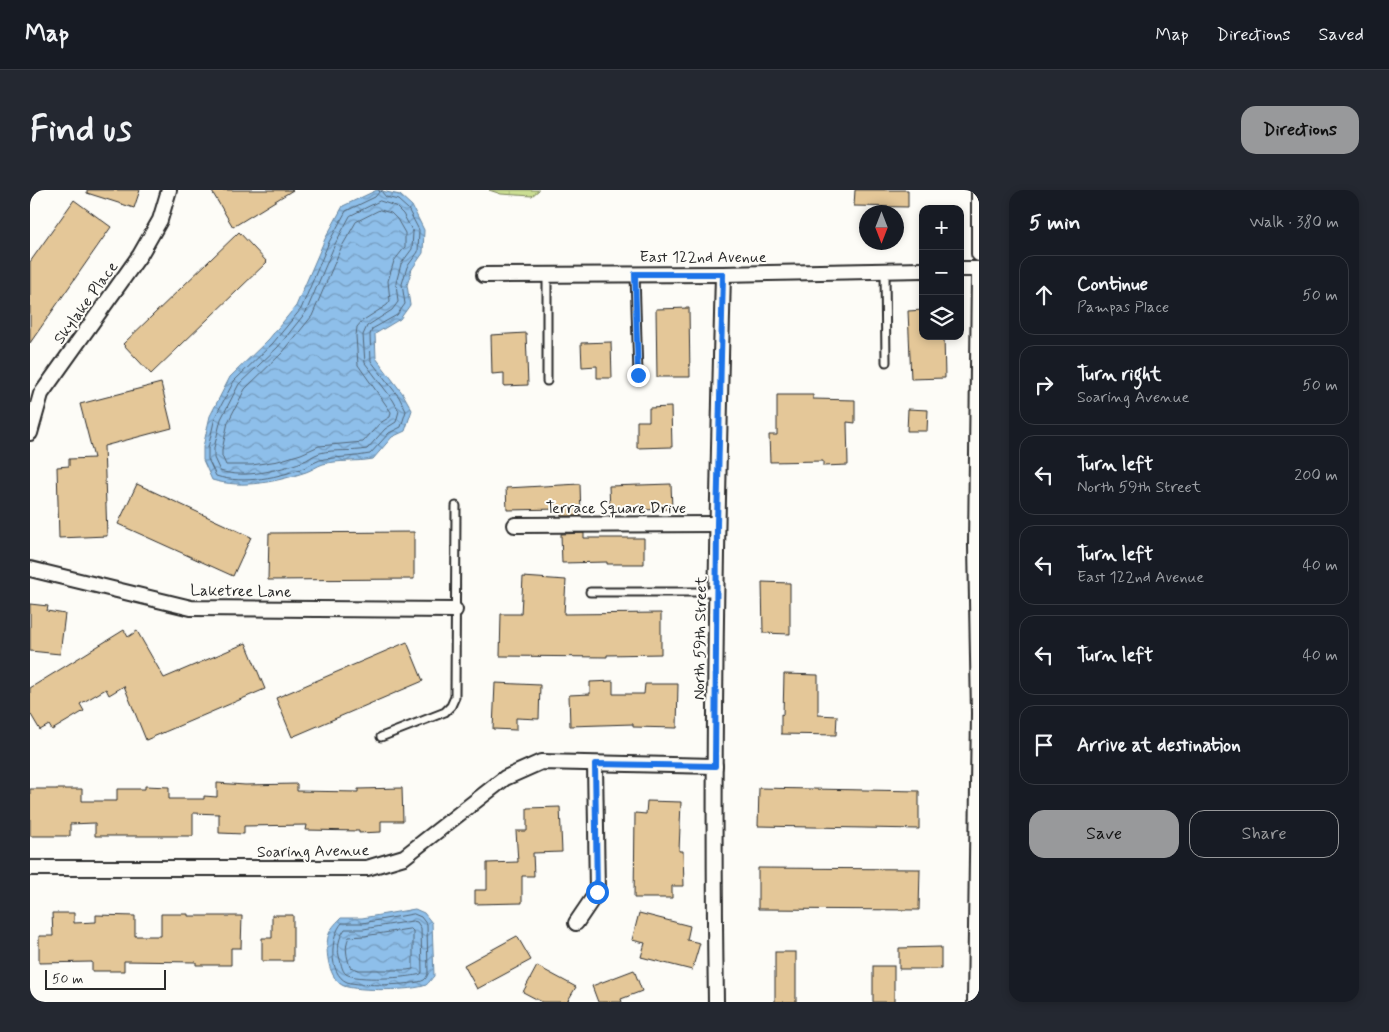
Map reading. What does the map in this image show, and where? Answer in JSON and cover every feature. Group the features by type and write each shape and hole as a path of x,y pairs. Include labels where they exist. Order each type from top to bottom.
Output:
{"street":[{"name":"Skylake Place","path":"30,433 41,394 140,255 160,220 170,190"},
{"path":"979,190 979,254"},
{"path":"964,269 979,269"},
{"name":"East 122nd Avenue","path":"484,275 723,274 919,270"},
{"name":"North 59th Street","path":"716,1002 717,524 723,274"},
{"path":"975,1002 979,713 977,545 979,276"},
{"name":"Terrace Square Drive","path":"516,525 717,524"},
{"name":"Laketree Lane","path":"30,569 191,608 455,610"},
{"name":"Soaring Avenue","path":"30,868 367,868 404,858 505,778 542,762 715,766"},
{"path":"576,923 597,892 595,764"}],"lane":[{"path":"885,271 886,362"},
{"path":"546,274 547,381"},
{"path":"635,274 638,375"},
{"path":"382,737 444,712 451,706 455,697 456,506"},
{"path":"590,592 717,592"}],"green space":[{"path":"489,190 539,190 532,196 501,194"}],"water":[{"path":"377,190 400,195 412,206 424,230 423,253 412,269 407,285 410,305 400,319 375,334 376,358 403,394 412,410 405,431 392,437 373,459 323,464 295,476 259,483 236,484 212,480 203,460 203,447 210,416 230,377 269,339 296,306 325,239 343,206"},
{"path":"415,909 424,913 432,923 434,976 426,985 398,989 372,989 351,988 339,983 329,965 327,943 330,932 341,918 362,918"}],"building":[{"path":"87,190 140,190 134,208 87,193"},
{"path":"211,190 293,190 233,227"},
{"path":"855,190 908,190 908,207 904,207 904,205 854,206"},
{"path":"74,200 111,227 30,343 30,262"},
{"path":"239,232 267,262 151,374 123,344"},
{"path":"689,308 690,377 657,377 656,309"},
{"path":"919,310 919,340 944,340 945,378 911,379 908,311"},
{"path":"526,333 528,385 504,386 504,373 492,374 491,335"},
{"path":"611,342 612,378 597,378 597,366 582,367 581,343"},
{"path":"161,383 172,428 104,446 107,536 59,538 57,467 69,466 69,459 94,458 80,404"},
{"path":"777,395 813,395 813,399 855,400 855,423 847,422 848,465 823,466 823,461 770,462 769,435 777,435"},
{"path":"671,407 672,447 637,448 637,421 649,421 649,408"},
{"path":"908,409 928,410 927,431 907,431"},
{"path":"137,484 251,537 233,576 118,524"},
{"path":"580,484 581,516 561,516 561,509 507,510 506,488"},
{"path":"671,484 672,509 610,511 609,486"},
{"path":"414,532 414,579 268,580 269,533"},
{"path":"584,533 584,538 644,538 644,564 607,564 607,562 562,563 561,534"},
{"path":"523,577 566,580 564,614 661,613 661,654 607,655 607,657 500,656 501,614 521,614"},
{"path":"762,582 790,583 790,634 763,633"},
{"path":"30,604 48,606 47,611 65,614 60,654 30,651"},
{"path":"124,630 128,637 137,631 164,678 246,643 265,689 146,740 124,686 109,695 106,689 80,704 84,711 52,730 49,725 40,730 30,713 30,688"},
{"path":"407,642 423,681 292,737 276,698"},
{"path":"784,674 818,675 818,715 837,716 836,735 781,734"},
{"path":"613,681 613,694 644,694 645,684 678,684 677,728 633,727 633,724 570,726 569,695 590,694 590,682"},
{"path":"495,683 540,685 539,719 516,718 516,730 493,729"},
{"path":"217,783 245,785 297,784 297,791 358,792 358,789 402,788 403,821 381,821 381,832 359,833 359,831 306,830 307,825 244,826 244,834 219,833 219,814 193,813 193,836 95,836 95,823 70,824 70,836 30,836 30,789 82,789 82,801 117,801 117,789 145,789 145,786 169,787 169,799 204,799 204,796 217,797"},
{"path":"759,788 919,791 919,829 758,826"},
{"path":"647,801 681,802 679,851 683,851 684,886 672,886 672,898 634,898 635,813 646,814"},
{"path":"560,807 562,852 533,853 534,876 522,876 522,903 475,904 475,890 487,890 487,863 518,862 516,831 527,831 527,808"},
{"path":"758,868 920,869 919,910 758,909"},
{"path":"52,913 74,913 74,923 96,922 96,915 135,916 135,936 161,936 161,914 242,916 241,948 231,948 231,965 196,965 196,962 124,961 124,971 92,971 92,962 39,963 39,936 53,936"},
{"path":"639,913 690,926 687,940 700,943 692,970 641,957 645,943 632,940"},
{"path":"272,915 293,915 293,961 262,961 262,938 272,938"},
{"path":"517,936 531,960 477,989 464,965"},
{"path":"941,947 941,969 899,969 899,948"},
{"path":"775,952 796,952 796,1002 775,1002"},
{"path":"537,966 576,987 567,1002 542,1002 523,992"},
{"path":"873,966 894,966 894,1002 873,1002"},
{"path":"634,970 642,991 621,999 622,1002 598,1002 592,986"}],"route":[{"path":"597,892 595,764 715,766 717,524 723,274 635,274 638,375"}]}
